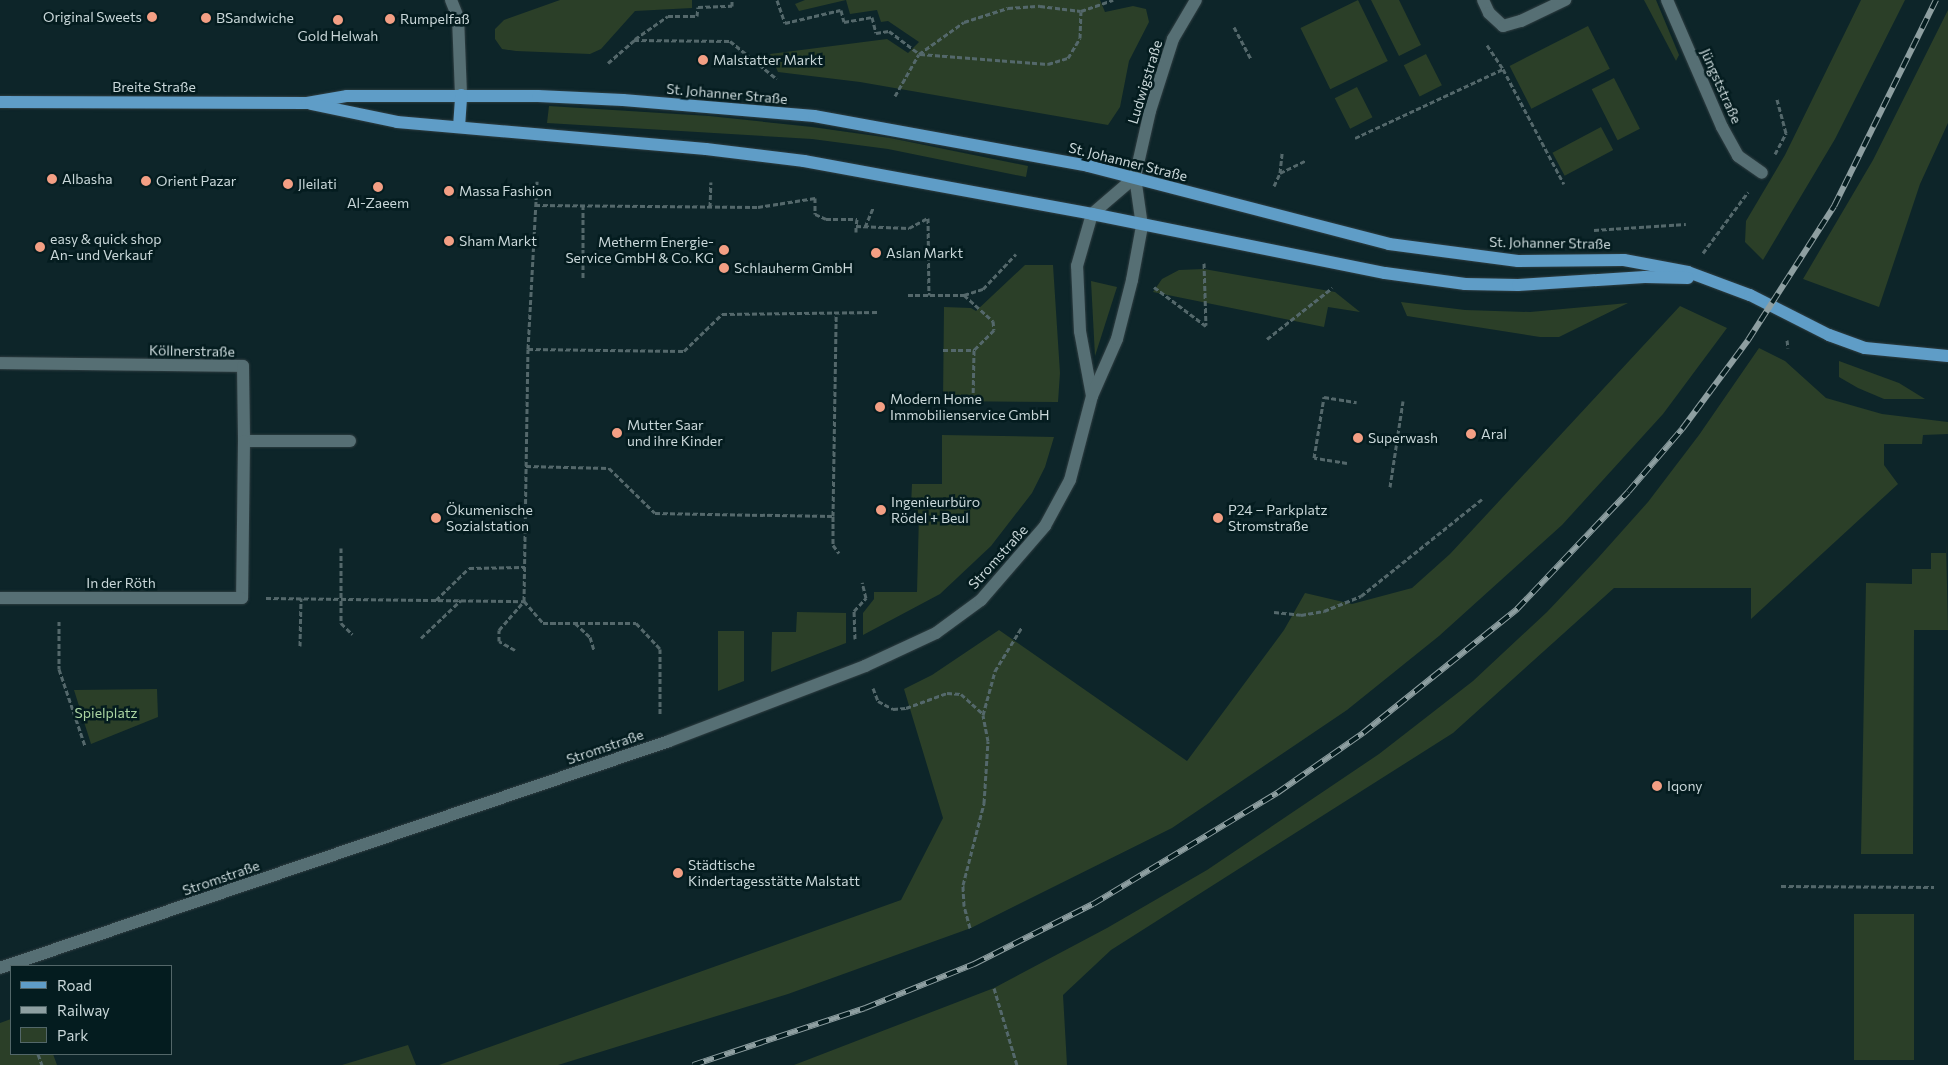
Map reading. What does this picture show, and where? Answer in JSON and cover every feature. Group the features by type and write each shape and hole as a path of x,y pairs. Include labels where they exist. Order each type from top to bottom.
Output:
{"main road":[{"path":"459,127 461,95"},
{"name":"Breite Straße","path":"0,102 307,103 347,96 538,96"},
{"name":"St. Johanner Straße","path":"538,96 623,100 814,116 1030,154 1135,177 1219,202 1389,244 1518,261 1624,260 1705,278 1750,295 1829,335 1866,348 1948,356"},
{"name":"Breite Straße","path":"307,103 397,122 537,133"},
{"name":"St. Johanner Straße","path":"537,133 804,161 1092,214 1142,226 1385,273 1465,284 1518,285 1645,277 1705,278"}],"street":[{"path":"451,0 458,17 461,95"},
{"name":"Ludwigstraße","path":"1135,177 1161,73 1173,39 1196,0"},
{"path":"1483,0 1489,13 1503,26 1522,21 1565,0"},
{"name":"Jüngststraße","path":"1667,0 1722,127 1738,156 1762,173"},
{"path":"1092,214 1135,177"},
{"name":"Stromstraße","path":"0,968 669,741 865,666 936,633 997,586 1045,526 1070,480 1092,396 1117,340 1142,226 1135,177"},
{"name":"Stromstraße","path":"1092,214 1077,266 1080,331 1092,396"},
{"name":"Köllnerstraße","path":"0,362 243,366 242,598"},
{"path":"244,441 350,441"},
{"name":"In der Röth","path":"0,598 242,598"}],"path":[{"path":"608,63 634,40 668,16 697,16 698,7 732,6 732,0"},
{"path":"777,0 785,23 841,10 844,22 872,17 876,33 889,31 919,54 1048,64 1068,58 1080,38 1081,11"},
{"path":"895,96 919,54 964,22 1008,8 1040,6 1081,11 1113,0"},
{"path":"1234,27 1250,59"},
{"path":"634,40 730,41 777,79"},
{"path":"1494,60 1503,69 1564,184"},
{"path":"1355,138 1503,69"},
{"path":"1274,186 1280,173 1282,153"},
{"path":"1280,173 1306,161"},
{"path":"516,650 499,641 499,630 524,601 528,349 537,181"},
{"path":"710,207 711,182"},
{"path":"536,205 758,207 816,198 815,214 826,219 857,219 856,232"},
{"path":"583,205 583,279"},
{"path":"865,227 873,208"},
{"path":"856,226 909,230 928,218 929,295"},
{"path":"1594,230 1686,224"},
{"path":"908,295 964,295 983,289 1016,254"},
{"path":"1152,285 1206,326 1204,263"},
{"path":"1267,339 1334,286"},
{"path":"964,295 994,321 994,330 974,350 973,401"},
{"path":"528,349 684,351 722,314 836,315 878,312"},
{"path":"836,315 833,545 839,553"},
{"path":"943,350 974,350"},
{"path":"1347,463 1314,458 1318,432 1324,397 1357,402"},
{"path":"1390,487 1402,401"},
{"path":"526,466 609,468 656,513 833,516"},
{"path":"1274,612 1300,615 1324,611 1361,596 1482,499"},
{"path":"341,548 341,623 352,634"},
{"path":"436,600 469,568 525,567"},
{"path":"855,640 854,611 866,598 862,582"},
{"path":"59,598 59,669 85,746"},
{"path":"242,598 524,601 543,623 636,623 660,649 660,714"},
{"path":"300,646 301,598"},
{"path":"421,638 461,600"},
{"path":"575,623 590,637 594,650"},
{"path":"970,928 964,906 963,885 984,803 988,741 983,715 995,671 1022,627"},
{"path":"871,684 878,701 893,709 906,708 947,693 961,694 983,715"},
{"path":"1781,886 1934,887"},
{"path":"994,988 1017,1065"}],"green space":[{"path":"560,0 692,0 692,8 635,11 601,49 590,54 502,49 495,39 495,29 504,20"},
{"path":"805,0 846,0 799,11 795,4"},
{"path":"846,0 1100,0 1105,12 1133,6 1146,9 1149,22 1129,61 1120,107 1108,125 860,82 778,72 770,54 887,39 908,53 919,42 888,21 881,22 877,10 850,14"},
{"path":"1358,0 1388,61 1330,89 1300,28"},
{"path":"1371,0 1399,0 1421,45 1399,56"},
{"path":"1644,0 1656,0 1679,55 1676,61"},
{"path":"1861,0 1905,0 1835,139 1763,260 1745,242 1746,221 1785,155"},
{"path":"1948,10 1948,123 1920,184 1879,307 1803,279 1873,160"},
{"path":"1588,26 1610,69 1531,109 1510,66"},
{"path":"1426,54 1442,85 1420,97 1404,65"},
{"path":"1614,78 1640,129 1618,140 1592,89"},
{"path":"1357,87 1372,117 1350,129 1335,98"},
{"path":"549,106 709,116 812,127 890,138 1028,166 1026,177 888,149 812,139 547,123"},
{"path":"1601,127 1613,150 1565,176 1552,153"},
{"path":"1025,265 1053,265 1060,373 1058,402 943,401 944,307 971,308 976,311"},
{"path":"1204,269 1335,292 1360,312 1328,307 1324,327 1153,292 1162,279 1179,270"},
{"path":"1091,281 1117,287 1095,356"},
{"path":"1401,302 1465,310 1530,312 1628,303 1559,337 1540,337 1407,316"},
{"path":"1680,306 1727,328 1663,414 1562,525 1439,636 1347,710 1172,828 971,928 788,994 558,1065 439,1065 901,900 943,818 904,689 932,675 999,630 1187,761 1284,630 1305,593 1352,604 1412,588 1450,554"},
{"path":"1759,348 1785,361 1826,398 1882,414 1948,422 1948,434 1923,435 1922,444 1884,444 1884,465 1898,484 1751,619 1751,588 1614,588 1453,733 1111,950 1063,995 1067,1065 794,1065 994,988 1107,928 1207,870 1379,754 1473,681 1547,612 1598,558 1648,502 1699,435"},
{"path":"1839,361 1899,383 1925,399 1884,399 1858,388 1839,377"},
{"path":"942,435 1054,437 1045,467 1032,493 991,546 940,594 863,635 863,613 874,599 874,592 917,592 919,514 911,506 912,484 942,484"},
{"path":"1946,541 1948,630 1914,630 1913,854 1861,854 1866,583 1912,584 1912,569 1931,569 1931,553 1946,553"},
{"path":"797,612 846,613 846,643 771,672 772,632 796,632"},
{"path":"718,631 744,631 744,681 718,691"},
{"name":"Spielplatz","path":"157,689 158,717 91,744 74,690"},
{"path":"1854,914 1914,914 1914,1060 1854,1060"},
{"path":"10,1019 10,1055 53,1055 57,1065 0,1065 0,1023"},
{"path":"408,1045 416,1065 342,1065"}],"railway":[{"path":"693,1065 865,1008 974,964 1093,904 1277,793 1363,733 1517,609 1628,492 1682,429 1748,340 1834,206 1936,0"}],"place":[{"name":"Original Sweets","path":"152,17"},
{"name":"BSandwiche","path":"206,18"},
{"name":"Rumpelfaß","path":"390,19"},
{"name":"Gold Helwah","path":"338,20"},
{"name":"Malstatter Markt","path":"703,60"},
{"name":"Albasha","path":"52,179"},
{"name":"Orient Pazar","path":"146,181"},
{"name":"Jleilati","path":"288,184"},
{"name":"Al-Zaeem","path":"378,187"},
{"name":"Massa Fashion","path":"449,191"},
{"name":"Sham Markt","path":"449,241"},
{"name":"easy & quick shop An- und Verkauf","path":"40,247"},
{"name":"Metherm Energie- Service GmbH & Co. KG","path":"724,250"},
{"name":"Aslan Markt","path":"876,253"},
{"name":"Schlauherm GmbH","path":"724,268"},
{"name":"Modern Home Immobilienservice GmbH","path":"880,407"},
{"name":"Mutter Saar und ihre Kinder","path":"617,433"},
{"name":"Aral","path":"1471,434"},
{"name":"Superwash","path":"1358,438"},
{"name":"Ingenieurbüro Rödel + Beul","path":"881,510"},
{"name":"Ökumenische Sozialstation","path":"436,518"},
{"name":"P24 – Parkplatz Stromstraße","path":"1218,518"},
{"name":"Iqony","path":"1657,786"},
{"name":"Städtische Kindertagesstätte Malstatt","path":"678,873"}]}
